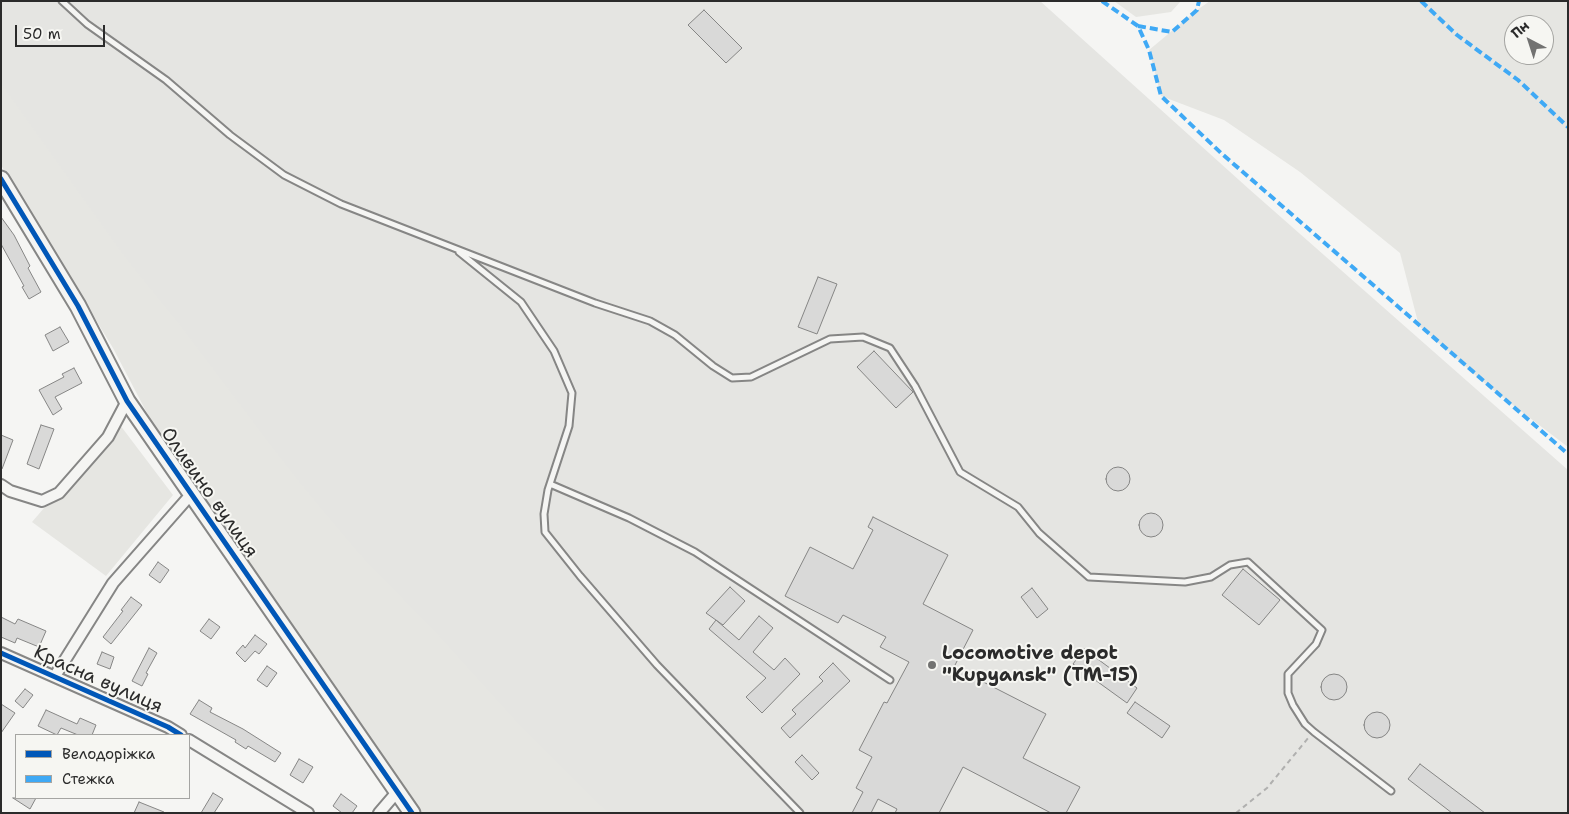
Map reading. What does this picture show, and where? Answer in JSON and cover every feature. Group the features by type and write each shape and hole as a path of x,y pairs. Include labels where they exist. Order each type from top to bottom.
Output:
{"street":[{"name":"Оливино вулиця","path":"1,179 78,306 127,401 412,813"},
{"path":"1,485 10,491 42,501 59,494 108,438 127,401"},
{"path":"55,676 113,583 186,500 192,496"},
{"name":"Красна вулиця","path":"1,653 168,727 179,734"},
{"path":"190,741 308,813"},
{"path":"379,813 397,792"}],"lane":[{"path":"62,1 87,24 166,80 230,135 284,175 341,204 595,303 650,320 675,335 713,366 732,378 751,377 830,339 863,337 890,348 915,386 960,472 1018,507 1039,533 1089,577 1185,582 1211,577 1230,565 1248,562 1322,630 1316,644 1288,674 1288,693 1293,705 1305,724 1314,732 1391,791"},
{"path":"455,249 521,302 554,351 572,393 569,426 550,484 544,514 545,532 580,576 657,665 800,813"},
{"path":"550,484 629,518 695,552 890,680"}],"path":[{"path":"1236,813 1267,788 1314,732"}],"shaded area":[{"path":"1,1 1040,1 1249,189 1568,470 1568,813 597,813 364,567 1,98"},
{"path":"1114,1 1181,1 1171,12 1136,17"},
{"path":"1210,1 1568,1 1568,447 1488,386 1419,326 1400,253 1300,172 1224,120 1161,96 1149,50"},
{"path":"1,83 126,258 179,323 293,474 361,555 439,635 523,728 609,813 419,813 172,456 113,348 1,165"},
{"path":"120,425 173,495 106,576 32,522 81,465"}],"building":[{"path":"704,10 742,48 726,63 688,25"},
{"path":"1,217 14,235 41,292 29,299 1,244"},
{"path":"818,277 837,284 817,334 798,327"},
{"path":"60,327 69,342 53,351 45,335"},
{"path":"874,351 913,392 896,408 857,367"},
{"path":"74,368 82,383 55,397 62,409 53,415 39,390 64,377 62,374"},
{"path":"41,425 54,429 39,469 27,464"},
{"path":"1,435 13,440 2,469 1,469"},
{"path":"1118,467 1127,470 1130,479 1127,488 1118,491 1109,488 1106,479 1109,470"},
{"path":"1151,513 1160,516 1163,525 1160,534 1151,537 1142,534 1139,525 1142,516"},
{"name":"Locomotive depot \"Kupyansk\" (TM-15)","path":"873,517 948,555 923,604 973,630 954,667 1046,714 1023,758 1080,787 1066,813 1051,813 963,767 939,813 895,813 897,809 878,799 871,813 852,813 863,792 856,788 872,757 859,750 884,702 887,703 909,662 880,647 886,637 843,615 838,623 785,596 810,547 853,569 873,530 868,527"},
{"path":"158,562 169,570 160,583 149,575"},
{"path":"1243,569 1280,600 1259,625 1222,595"},
{"path":"730,587 745,601 723,625 706,613"},
{"path":"1032,588 1048,609 1037,618 1021,597"},
{"path":"131,597 142,605 111,644 103,637"},
{"path":"759,616 773,628 753,652 774,670 785,658 800,674 762,713 746,697 766,678 709,629 716,620 739,640"},
{"path":"1,617 15,624 18,619 46,631 39,647 17,638 15,643 1,637"},
{"path":"209,619 220,627 211,639 200,631"},
{"path":"255,635 267,644 259,654 255,651 245,662 236,653 243,645 245,648"},
{"path":"149,648 157,653 146,673 148,674 142,686 132,681"},
{"path":"1084,649 1137,688 1127,703 1073,664"},
{"path":"102,652 114,657 110,669 97,664"},
{"path":"833,663 850,681 790,738 781,728 796,714 792,710 823,681 819,677"},
{"path":"267,666 277,673 267,687 257,680"},
{"path":"1334,674 1343,678 1347,687 1343,696 1334,700 1325,696 1321,687 1325,678"},
{"path":"25,689 33,695 23,708 15,701"},
{"path":"199,700 212,708 210,712 243,729 281,753 275,762 248,746 246,749 235,742 236,740 190,714"},
{"path":"1135,702 1170,726 1162,738 1127,713"},
{"path":"1,704 15,713 1,733"},
{"path":"46,710 77,724 80,718 96,725 92,734 76,734 61,728 58,734 55,734 38,726"},
{"path":"1377,712 1386,716 1390,725 1386,734 1377,738 1368,734 1364,725 1368,716"},
{"path":"802,755 819,773 812,780 795,762"},
{"path":"299,759 313,767 303,783 290,775"},
{"path":"1420,764 1485,813 1452,813 1408,779"},
{"path":"213,793 223,799 214,813 201,813"},
{"path":"341,794 357,806 352,813 342,813 333,806"},
{"path":"13,798 35,799 30,809"},
{"path":"139,802 164,812 164,813 134,813"}],"marked path":[{"path":"1102,1 1138,26 1149,50 1161,96 1221,153 1568,454"},
{"path":"1138,26 1172,32 1197,10 1199,1"},
{"path":"1421,1 1457,35 1518,80 1568,127"}],"cycle path":[{"path":"1,179 78,306 127,401 412,813"},
{"path":"1,653 168,727 179,734"}],"place":[{"name":"Locomotive depot \"Kupyansk\" (TM-15)","path":"932,665"}]}
